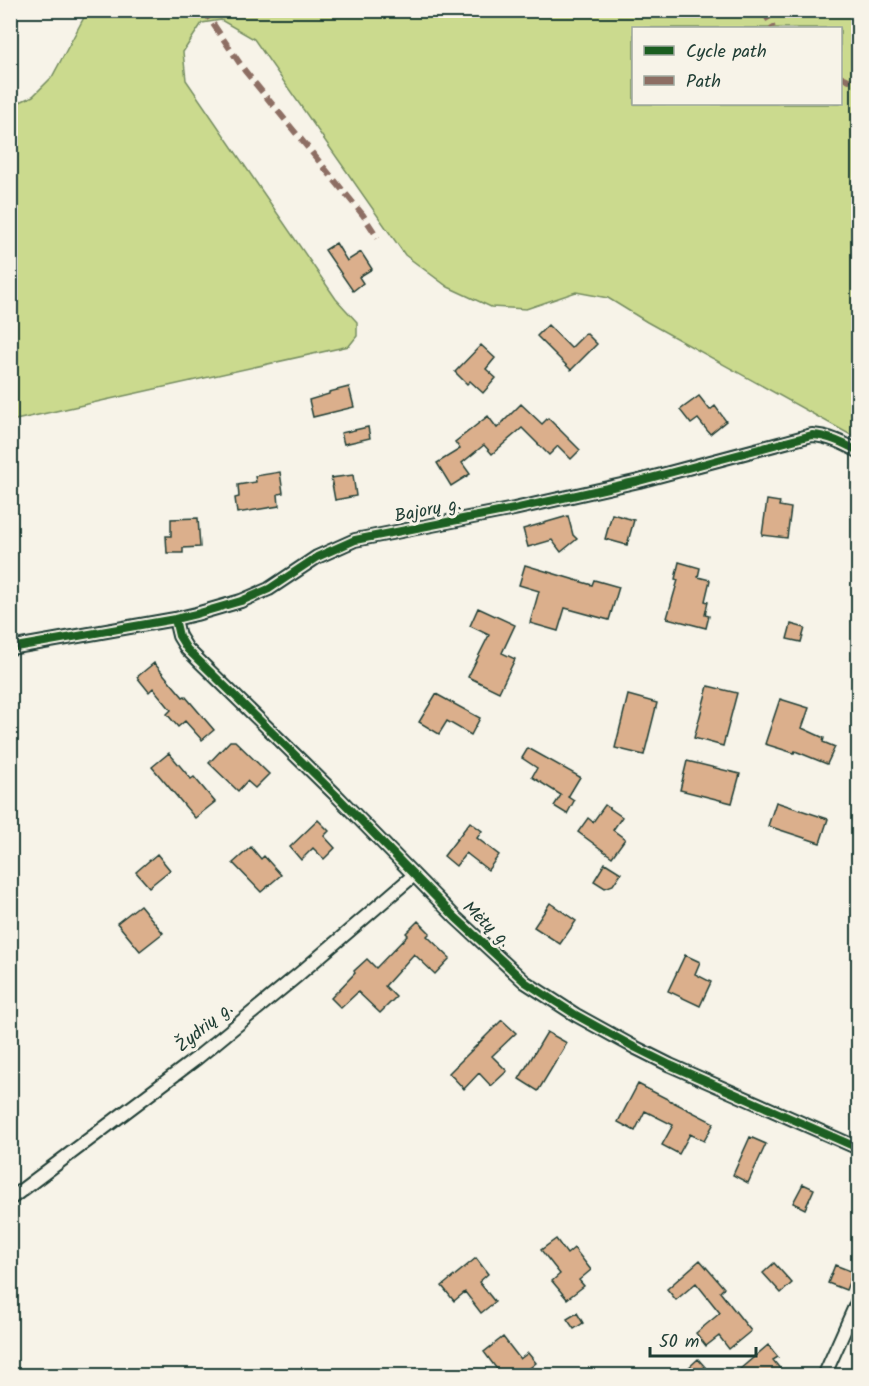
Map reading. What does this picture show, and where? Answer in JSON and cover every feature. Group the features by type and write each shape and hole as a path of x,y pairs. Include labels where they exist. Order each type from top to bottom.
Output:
{"street":[{"name":"Bajorų g.","path":"10,648 175,619 241,601 269,589 317,557 355,540 514,509 616,486 812,435 832,438 858,451"},
{"name":"Mėtų g.","path":"175,619 179,636 187,649 337,796 456,918 525,982 576,1015 670,1065 858,1148"},
{"name":"Žydrių g.","path":"10,1199 197,1058 414,875"},
{"path":"824,1376 858,1300"}],"green space":[{"path":"88,10 858,11 858,439 608,298 576,292 526,309 491,307 448,287 405,255 254,39 221,20 202,23 183,52 186,80 336,299 357,322 357,336 349,346 11,421 11,106 33,96 52,77"}],"building":[{"path":"336,243 347,261 361,252 372,269 359,277 363,283 353,291 325,250"},
{"path":"548,325 571,348 586,333 597,344 571,370 537,336"},
{"path":"481,345 495,358 486,369 496,378 483,393 470,381 467,384 455,372"},
{"path":"349,387 354,407 313,417 309,400"},
{"path":"699,396 710,410 715,406 726,421 710,434 698,419 691,424 680,410"},
{"path":"521,404 542,424 548,418 580,450 571,459 558,446 549,455 522,428 492,454 484,445 462,463 470,474 451,486 437,463 460,449 455,442 488,416 497,428"},
{"path":"368,427 370,438 344,444 341,433"},
{"path":"280,472 283,493 278,494 279,506 237,513 235,498 239,497 238,485 256,482 255,476"},
{"path":"353,475 356,496 335,500 331,478"},
{"path":"767,500 780,502 779,506 791,508 787,538 762,535"},
{"path":"612,514 634,520 627,545 605,539"},
{"path":"568,516 573,535 577,539 561,552 552,540 528,547 523,529"},
{"path":"198,518 200,547 183,548 183,553 167,553 166,536 171,536 171,519"},
{"path":"679,562 700,568 698,577 710,580 705,601 708,602 705,615 709,616 706,628 667,618 678,580 675,579"},
{"path":"525,565 592,585 594,580 619,587 609,620 565,608 558,631 530,623 539,591 519,585"},
{"path":"478,608 515,625 502,653 515,659 499,692 468,677 489,635 470,626"},
{"path":"791,624 805,628 801,642 787,639"},
{"path":"154,663 214,730 202,740 185,721 178,727 167,714 171,710 153,688 149,692 137,677"},
{"path":"708,686 737,693 723,746 694,738"},
{"path":"436,694 480,718 471,735 447,721 439,734 419,722"},
{"path":"628,695 657,703 644,755 615,748"},
{"path":"780,699 809,708 802,728 824,738 823,742 835,747 827,764 795,751 794,753 765,744"},
{"path":"230,741 235,741 269,774 255,788 247,781 238,791 209,763"},
{"path":"528,748 580,777 568,797 574,801 567,814 554,806 561,795 532,777 537,768 522,758"},
{"path":"169,753 191,779 194,777 215,802 195,818 152,767"},
{"path":"687,761 740,774 732,803 680,790"},
{"path":"776,802 828,819 820,843 768,826"},
{"path":"605,805 622,817 613,830 625,839 612,857 578,832 588,818 593,822"},
{"path":"318,820 329,831 324,836 335,848 324,859 313,848 301,860 290,847"},
{"path":"470,822 482,831 477,838 499,855 488,870 466,853 456,866 444,856"},
{"path":"251,847 261,859 264,856 281,875 261,892 233,863"},
{"path":"157,854 170,870 149,887 136,872"},
{"path":"605,863 621,873 613,885 605,888 594,881"},
{"path":"550,903 576,921 560,944 534,927"},
{"path":"140,905 163,933 140,951 117,923"},
{"path":"418,921 430,933 427,936 450,958 435,974 414,954 385,986 396,997 380,1013 358,992 341,1008 331,998 367,959 376,968 408,935 406,933"},
{"path":"685,955 700,962 695,974 711,982 700,1006 668,991"},
{"path":"502,1020 516,1033 492,1056 507,1071 491,1086 479,1073 464,1089 449,1073"},
{"path":"547,1032 567,1043 538,1091 519,1079"},
{"path":"638,1084 714,1123 704,1141 690,1134 679,1154 662,1145 673,1125 645,1111 635,1131 618,1122"},
{"path":"750,1137 766,1144 748,1183 733,1175"},
{"path":"803,1184 814,1189 805,1209 793,1203"},
{"path":"556,1239 567,1254 574,1248 591,1270 579,1280 584,1286 567,1299 552,1281 560,1274 541,1250"},
{"path":"476,1258 488,1274 479,1282 495,1302 481,1313 465,1292 454,1301 442,1286"},
{"path":"700,1260 724,1288 720,1292 751,1331 729,1349 719,1336 706,1346 696,1333 720,1313 696,1283 676,1300 667,1289"},
{"path":"774,1263 792,1283 781,1293 763,1273"},
{"path":"835,1265 853,1272 846,1290 828,1283"},
{"path":"577,1313 583,1323 574,1329 567,1319"},
{"path":"503,1337 520,1359 528,1353 536,1363 520,1376 502,1376 484,1352"},
{"path":"768,1345 778,1357 773,1360 786,1376 732,1376"},
{"path":"698,1359 713,1376 693,1376 687,1369"}],"marked path":[{"path":"202,10 245,71 363,215 378,238"},
{"path":"763,10 772,27"},
{"path":"842,77 858,84"}],"cycle path":[{"path":"10,648 175,619 241,601 269,589 317,557 355,540 514,509 639,481 812,435 830,438 858,451"},
{"path":"175,619 179,636 187,649 337,796 456,918 525,982 576,1015 670,1065 858,1148"}]}
